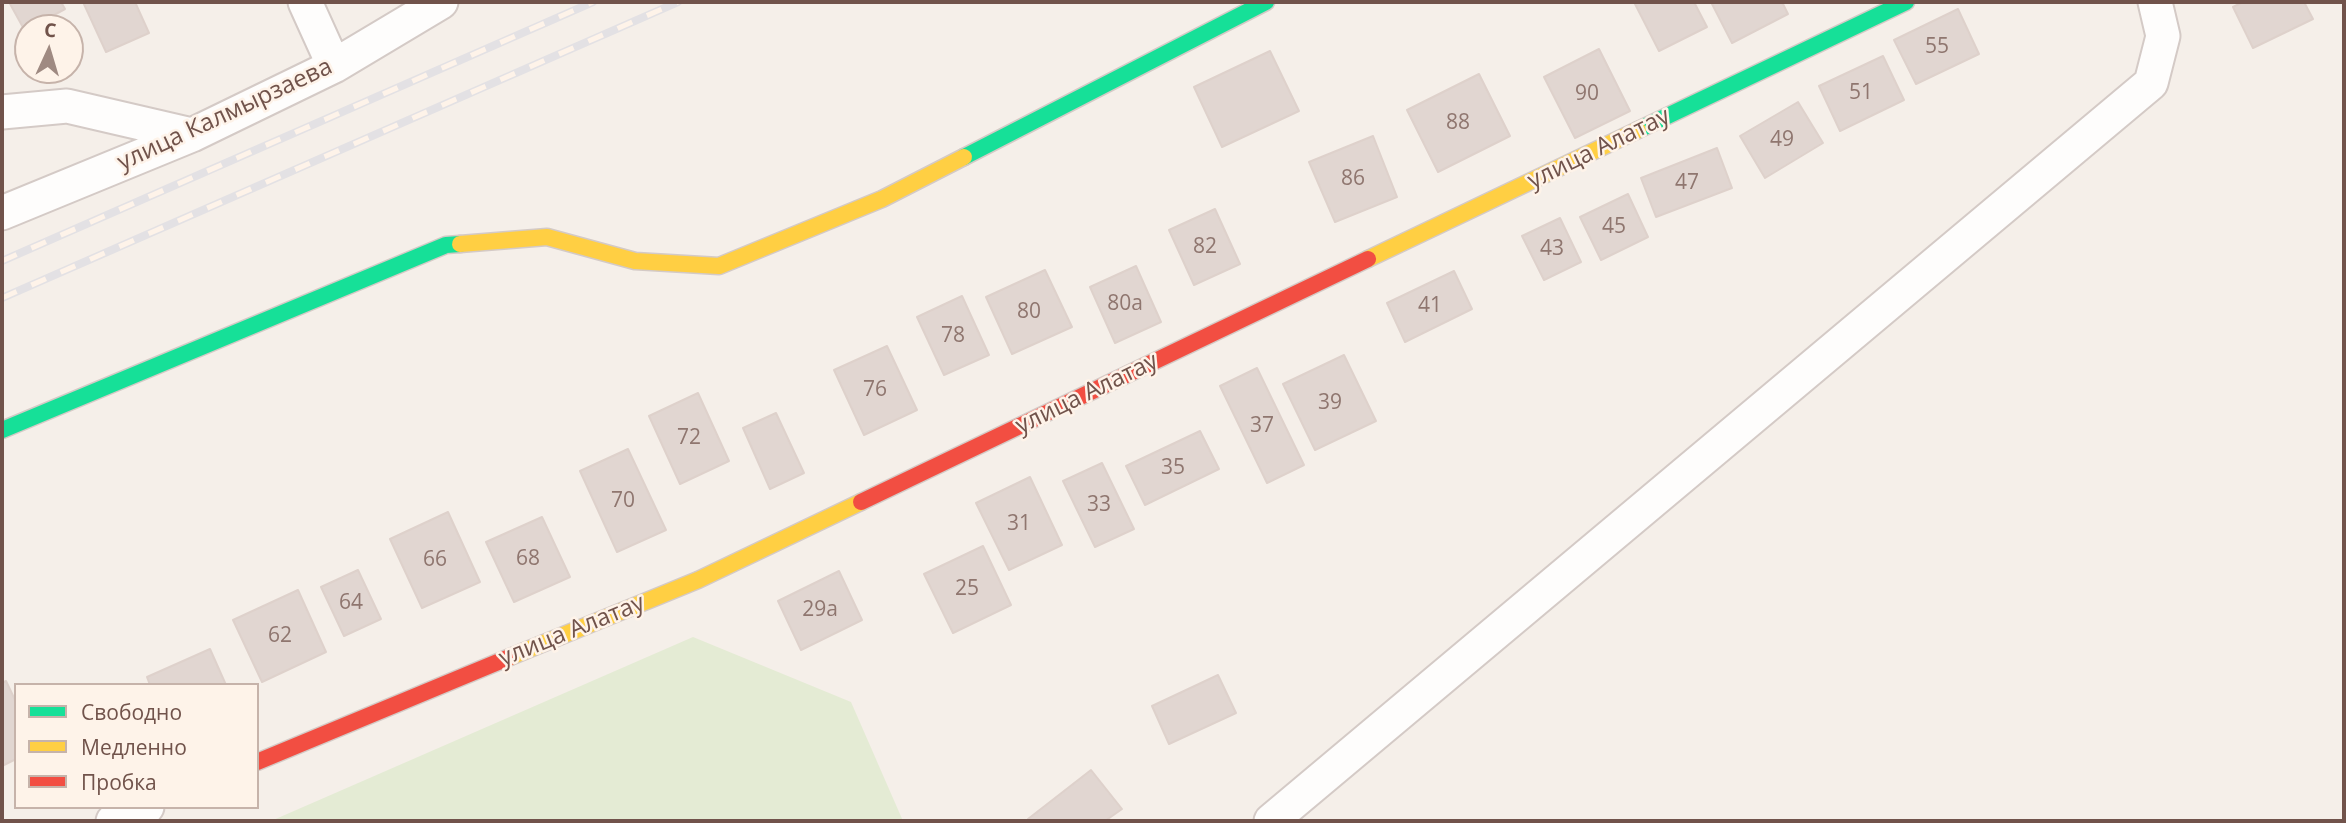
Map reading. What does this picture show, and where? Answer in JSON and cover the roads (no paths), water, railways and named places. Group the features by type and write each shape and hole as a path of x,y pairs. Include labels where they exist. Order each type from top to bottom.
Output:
{"street":[{"path":"305,2 334,66"},
{"name":"улица Калмырзаева","path":"2,213 192,135 334,66 441,2"},
{"path":"2,430 446,245 547,237 635,261 719,266 882,199 1266,2"},
{"name":"улица Алатау","path":"259,761 698,580 1906,2"},
{"path":"1271,821 2151,83 2163,36 2155,2"},
{"path":"2,112 66,106 192,135"},
{"path":"113,821 142,809"}],"railway":[{"path":"2,261 593,2"},
{"path":"2,298 678,2"}]}
